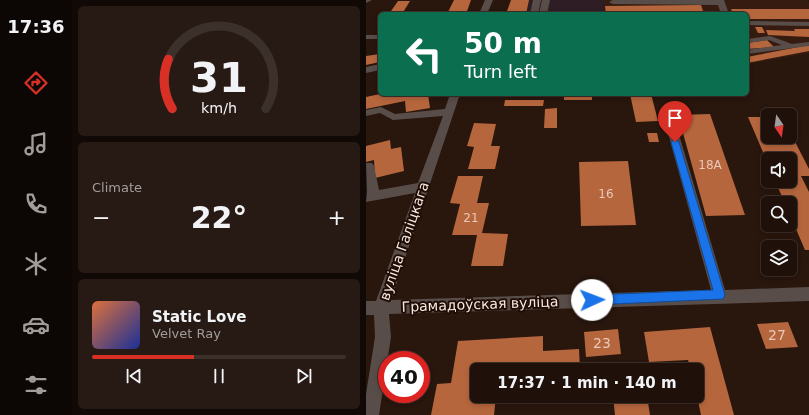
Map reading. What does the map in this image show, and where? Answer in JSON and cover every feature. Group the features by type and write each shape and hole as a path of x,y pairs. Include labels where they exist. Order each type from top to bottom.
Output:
{"street":[{"path":"484,12 489,0"},
{"path":"534,12 537,0"},
{"path":"543,12 546,0"},
{"path":"613,2 720,1 724,12"},
{"path":"749,22 809,24"},
{"path":"366,37 378,37"},
{"path":"749,41 770,38 792,46"},
{"path":"749,52 809,44"},
{"path":"366,70 378,67"},
{"name":"вуліца Галіцкага","path":"371,415 383,336 374,308 423,187 454,96"},
{"path":"366,113 381,110 393,117 449,112"},
{"path":"667,111 719,295"},
{"path":"366,167 368,166 370,196 423,187"},
{"name":"Грамадоўская вуліца","path":"374,308 719,295 809,294"}],"shaded area":[{"path":"511,0 604,0 604,12 507,12"},
{"path":"604,0 807,0 809,3 809,53 749,64 749,12 604,12"}],"building":[{"path":"454,0 471,0 467,12 448,12"},
{"path":"511,0 529,0 526,12 507,12"},
{"path":"398,1 410,1 403,12 390,12"},
{"path":"701,5 703,12 606,12 605,6"},
{"path":"731,9 809,9 809,19 749,19 749,12 732,12"},
{"path":"755,27 762,27 765,33 758,33"},
{"path":"794,29 809,29 809,37 768,35 766,30 795,31"},
{"path":"767,40 774,47 749,49 749,43"},
{"path":"809,45 809,51 749,63 749,57"},
{"path":"378,54 378,62 366,65 366,56"},
{"path":"378,94 378,96 428,96 430,108 406,112 405,101 366,109 366,97"},
{"path":"564,96 592,96 592,100 564,100"},
{"path":"630,96 652,96 658,121 636,122"},
{"path":"505,100 544,100 543,106 504,106"},
{"path":"557,108 557,128 544,128 545,109"},
{"path":"710,114 745,215 706,216 678,115"},
{"path":"748,117 761,117 761,144 796,144 809,169 809,176 801,176 809,192 809,250 805,250 797,231 797,196 782,196 778,188 797,188 797,152 763,152"},
{"path":"474,123 496,124 491,146 500,146 495,169 468,169 474,147 467,146"},
{"path":"647,133 657,133 659,142 649,142"},
{"path":"390,140 391,149 401,147 404,171 375,178 374,160 366,162 366,146"},
{"path":"628,161 636,225 581,226 579,162"},
{"path":"458,176 483,176 477,203 489,203 482,233 508,234 503,266 471,266 477,235 452,235 460,204 450,203"},
{"path":"788,322 798,347 766,349 757,324"},
{"path":"710,327 734,415 701,415 698,403 704,403 704,363 689,363 688,360 649,362 644,332"},
{"path":"618,329 621,354 586,357 584,332"},
{"path":"543,336 543,351 579,349 580,363 470,363 470,403 495,403 494,415 431,415 437,384 451,383 458,341"},
{"path":"614,403 648,403 650,415 615,415"}],"route":[{"path":"592,300 719,295 675,142"}]}
